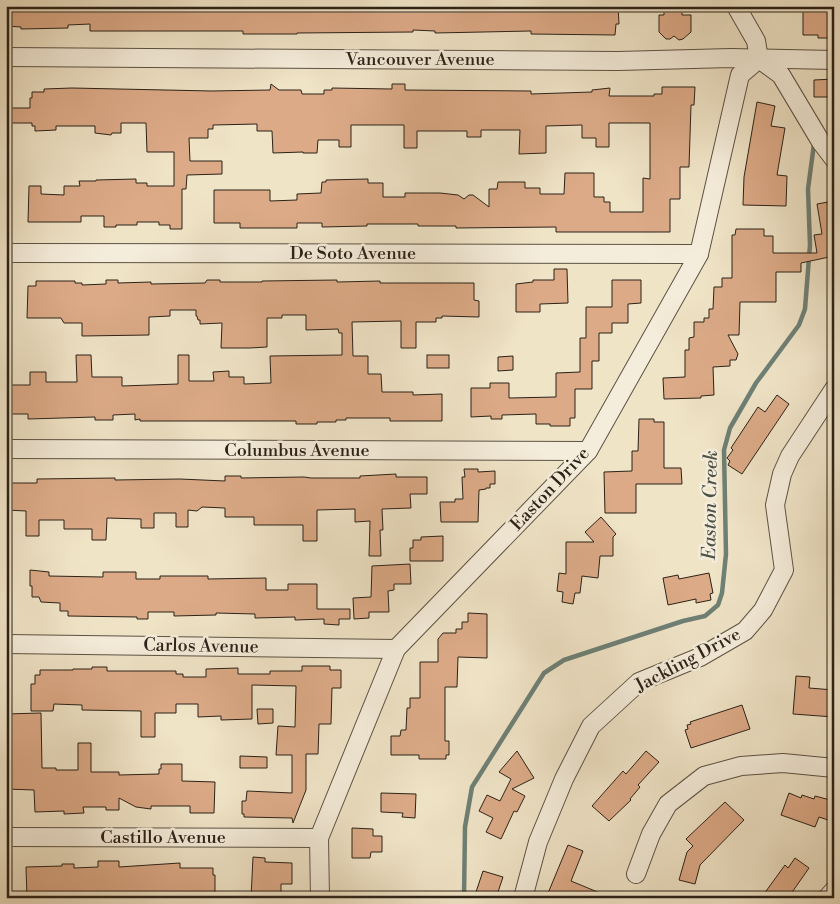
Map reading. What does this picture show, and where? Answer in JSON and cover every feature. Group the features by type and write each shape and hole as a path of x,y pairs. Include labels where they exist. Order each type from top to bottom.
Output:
{"street":[{"path":"736,6 756,41 759,59 780,75 821,142 834,159"},
{"name":"Vancouver Avenue","path":"6,56 618,61 834,60"},
{"name":"Easton Drive","path":"320,898 320,838 396,648 588,451 699,254 740,75 759,59"},
{"name":"De Soto Avenue","path":"6,253 699,254"},
{"name":"Jackling Drive","path":"523,898 538,842 564,779 591,726 639,682 700,658 745,630 763,610 784,570 775,505 782,474 790,456 834,389"},
{"name":"Columbus Avenue","path":"6,449 588,451"},
{"name":"Carlos Avenue","path":"6,644 396,648"},
{"path":"636,874 651,834 668,804 704,776 742,766 783,763 834,768"},
{"name":"Castillo Avenue","path":"6,837 320,838"},
{"path":"828,898 834,890"}],"building":[{"path":"12,6 618,6 619,24 616,24 615,35 531,34 531,31 435,33 435,31 413,30 413,32 297,34 243,34 243,31 90,31 90,24 68,25 68,28 21,29 21,27 6,26 6,10 12,10"},
{"path":"664,6 682,6 682,15 691,15 691,32 683,39 679,40 674,36 666,39 659,32 659,15 664,15"},
{"path":"803,6 834,6 834,32 829,32 830,38 818,38 818,35 803,35"},
{"path":"834,79 834,97 814,97 814,80"},
{"path":"271,84 279,90 301,90 302,94 324,94 324,90 332,90 332,88 392,89 392,84 405,84 405,90 531,91 531,94 592,92 592,90 610,88 609,96 654,96 654,94 662,94 662,87 695,87 694,105 691,105 689,167 680,167 680,199 670,199 670,232 556,232 556,227 456,228 456,226 418,226 418,224 367,224 367,226 322,227 322,223 297,223 297,228 240,228 240,223 214,223 214,190 270,190 270,201 297,200 297,194 321,193 322,182 326,182 326,180 368,179 368,183 383,183 383,197 405,197 405,193 440,193 458,195 464,199 469,195 473,195 489,207 489,189 497,189 498,182 525,182 525,188 540,188 540,194 564,194 565,173 594,173 594,197 604,197 604,202 610,202 610,212 643,212 643,178 650,179 650,123 609,123 609,147 596,147 596,138 582,138 582,125 546,126 546,153 519,154 520,130 481,130 481,137 467,137 467,131 417,131 417,148 404,148 404,125 351,125 351,147 339,147 339,140 318,140 317,153 273,153 272,131 257,131 257,124 213,125 213,129 208,129 208,138 189,138 190,161 222,161 222,174 187,175 186,189 182,189 182,229 170,229 170,225 159,225 159,222 137,222 137,225 104,227 104,216 81,216 81,222 28,222 29,186 41,186 41,194 64,195 64,186 80,186 79,181 136,179 136,183 147,183 147,186 174,186 174,152 147,152 146,123 121,123 121,133 112,133 111,135 95,133 95,126 56,126 56,130 35,131 35,126 32,126 32,123 8,123 8,108 30,108 32,92 44,92 44,89 72,88 212,91 270,90"},
{"path":"757,102 775,106 771,126 785,128 777,175 787,176 786,206 743,205 744,177"},
{"path":"834,201 834,256 801,263 801,272 776,272 776,302 740,302 739,335 728,335 738,354 736,360 730,360 730,366 713,367 714,395 701,396 701,398 664,399 663,378 685,377 685,350 689,350 689,338 694,337 694,322 704,322 704,318 709,318 709,309 713,309 714,287 722,287 722,278 732,278 732,235 735,235 736,229 764,229 764,236 773,236 773,253 817,253 814,235 822,234 817,204"},
{"path":"554,269 567,269 568,303 540,304 540,312 516,312 516,284 533,282 533,280 554,280"},
{"path":"106,280 118,280 118,283 151,282 151,284 205,283 207,280 220,280 220,282 337,280 337,282 380,281 380,283 474,283 474,300 479,301 479,317 442,316 442,318 436,318 436,322 416,322 416,348 401,348 401,321 352,322 353,356 368,356 368,374 381,374 382,392 413,392 413,395 442,394 442,421 390,421 390,418 346,418 346,420 336,420 336,422 296,424 296,421 140,421 140,419 135,420 135,414 113,415 113,420 95,420 95,417 28,419 28,414 6,414 8,385 30,385 30,372 46,372 46,382 77,382 76,355 91,355 92,377 122,377 122,386 178,384 178,355 189,355 189,381 214,381 213,372 229,371 229,377 244,377 244,384 271,383 270,356 342,355 342,333 339,333 338,329 306,330 306,315 282,315 282,318 267,318 267,347 250,348 221,348 222,323 200,324 200,320 196,316 196,310 170,310 170,316 149,317 149,335 82,336 82,323 64,323 61,318 27,318 28,286 36,286 36,281 75,281 75,283 82,283 82,285 106,284"},
{"path":"612,280 641,280 641,303 628,304 628,323 612,323 612,333 599,333 599,361 592,361 592,389 575,389 575,418 570,418 570,426 536,424 536,414 502,415 502,419 491,419 491,416 471,417 471,388 490,388 490,383 509,383 509,398 556,397 556,373 580,372 580,338 586,338 586,307 612,307"},
{"path":"427,355 449,355 449,368 427,368"},
{"path":"513,356 513,370 498,371 498,357"},
{"path":"777,395 789,404 742,474 728,465 730,461 727,458 733,450 731,448 758,407 765,412"},
{"path":"639,419 654,419 654,422 664,422 664,468 681,468 682,484 636,484 636,513 605,513 604,472 632,471 632,451 638,451"},
{"path":"464,469 478,469 478,472 495,471 495,484 490,484 490,488 479,490 478,522 441,522 440,502 455,502 455,499 463,499 462,477 465,477"},
{"path":"396,474 396,477 427,477 427,494 410,494 411,508 382,509 383,530 380,530 381,556 369,556 370,521 355,522 355,509 317,510 317,541 303,541 303,525 254,525 254,517 225,517 225,508 202,507 197,511 188,510 188,527 176,527 176,513 154,513 154,528 141,528 141,519 107,518 106,540 92,540 92,529 64,529 64,520 39,520 39,536 26,536 26,511 6,510 7,483 37,483 37,479 115,478 115,480 180,479 225,481 225,476 241,476 241,478 360,478 360,476"},
{"path":"601,517 616,534 613,537 613,556 600,556 598,578 582,576 580,593 575,593 573,604 562,602 563,592 557,591 559,573 566,574 566,542 594,542 585,532"},
{"path":"443,536 443,561 410,561 410,548 413,548 413,540 421,540 421,537"},
{"path":"410,564 411,584 394,584 394,590 388,591 389,612 369,612 369,618 354,619 353,598 371,597 372,566"},
{"path":"30,570 49,572 49,576 103,577 103,572 136,572 136,579 160,579 160,576 208,576 208,579 266,578 266,590 288,590 288,584 317,584 317,609 350,609 350,619 339,619 339,625 324,624 324,619 295,620 295,617 255,618 255,614 216,613 216,615 174,616 174,612 148,612 148,619 137,619 137,617 68,616 68,611 60,611 60,603 41,602 39,597 32,597"},
{"path":"709,573 713,593 710,594 711,600 696,603 696,599 668,605 663,578 678,575 679,579"},
{"path":"468,613 487,614 487,658 458,657 457,687 445,687 445,741 449,741 449,755 446,755 446,759 419,759 419,755 391,755 391,736 400,736 401,730 406,730 407,708 410,708 410,698 420,698 420,662 438,662 438,639 443,633 456,633 456,629 462,629 462,622 468,622"},
{"path":"302,666 330,666 330,670 341,670 341,688 332,688 331,724 319,724 318,754 306,754 306,790 293,823 292,818 244,817 244,814 242,814 242,801 246,801 247,791 292,793 292,755 276,755 278,726 295,727 296,686 252,685 252,719 221,720 221,716 198,717 198,704 176,704 176,713 155,713 155,737 141,737 141,711 82,710 82,705 54,704 53,711 31,711 31,684 35,684 35,675 40,675 40,670 107,667 107,671 176,671 176,674 183,674 183,677 206,677 206,669 238,668 238,674 270,674 270,671 302,671"},
{"path":"796,676 810,677 809,688 834,690 834,717 793,714"},
{"path":"742,705 750,729 691,748 685,730 688,729 687,725 691,724 690,722"},
{"path":"257,709 273,709 273,723 258,724"},
{"path":"41,713 42,768 78,770 78,743 91,743 91,772 119,772 119,775 159,774 161,764 182,764 182,781 215,782 214,813 190,813 190,806 151,806 151,809 136,807 119,798 119,810 106,810 106,807 83,807 84,813 64,814 64,811 35,812 34,790 6,789 6,714"},
{"path":"517,751 534,778 512,789 525,796 517,812 514,811 501,839 486,832 493,818 479,811 487,795 500,801 511,779 499,772"},
{"path":"646,751 659,762 638,785 640,787 631,800 609,821 592,806 623,771 626,774"},
{"path":"240,756 267,757 267,768 240,768"},
{"path":"381,793 416,794 415,818 402,817 403,813 381,812"},
{"path":"789,793 801,798 802,795 814,799 815,796 834,801 834,822 819,817 815,827 781,815"},
{"path":"725,802 744,820 700,865 695,884 679,880 687,852 693,846 686,839"},
{"path":"352,828 373,829 373,836 382,836 382,852 371,852 370,858 352,858"},
{"path":"568,845 583,851 571,881 612,898 546,898"},
{"path":"253,857 265,858 265,862 292,863 292,884 281,884 281,898 251,898"},
{"path":"795,858 809,868 788,898 761,898 785,865 788,868"},
{"path":"98,861 119,861 119,867 180,863 180,868 213,868 213,875 215,875 215,898 27,898 26,867 74,864 74,868 98,867"},
{"path":"483,871 503,877 496,898 474,898"}],"waterway":[{"name":"Easton Creek","path":"464,898 465,827 472,787 544,673 564,660 683,621 705,616 718,605 722,593 726,554 724,450 730,428 756,383 799,325 805,309 810,245 808,189 814,144"}]}
